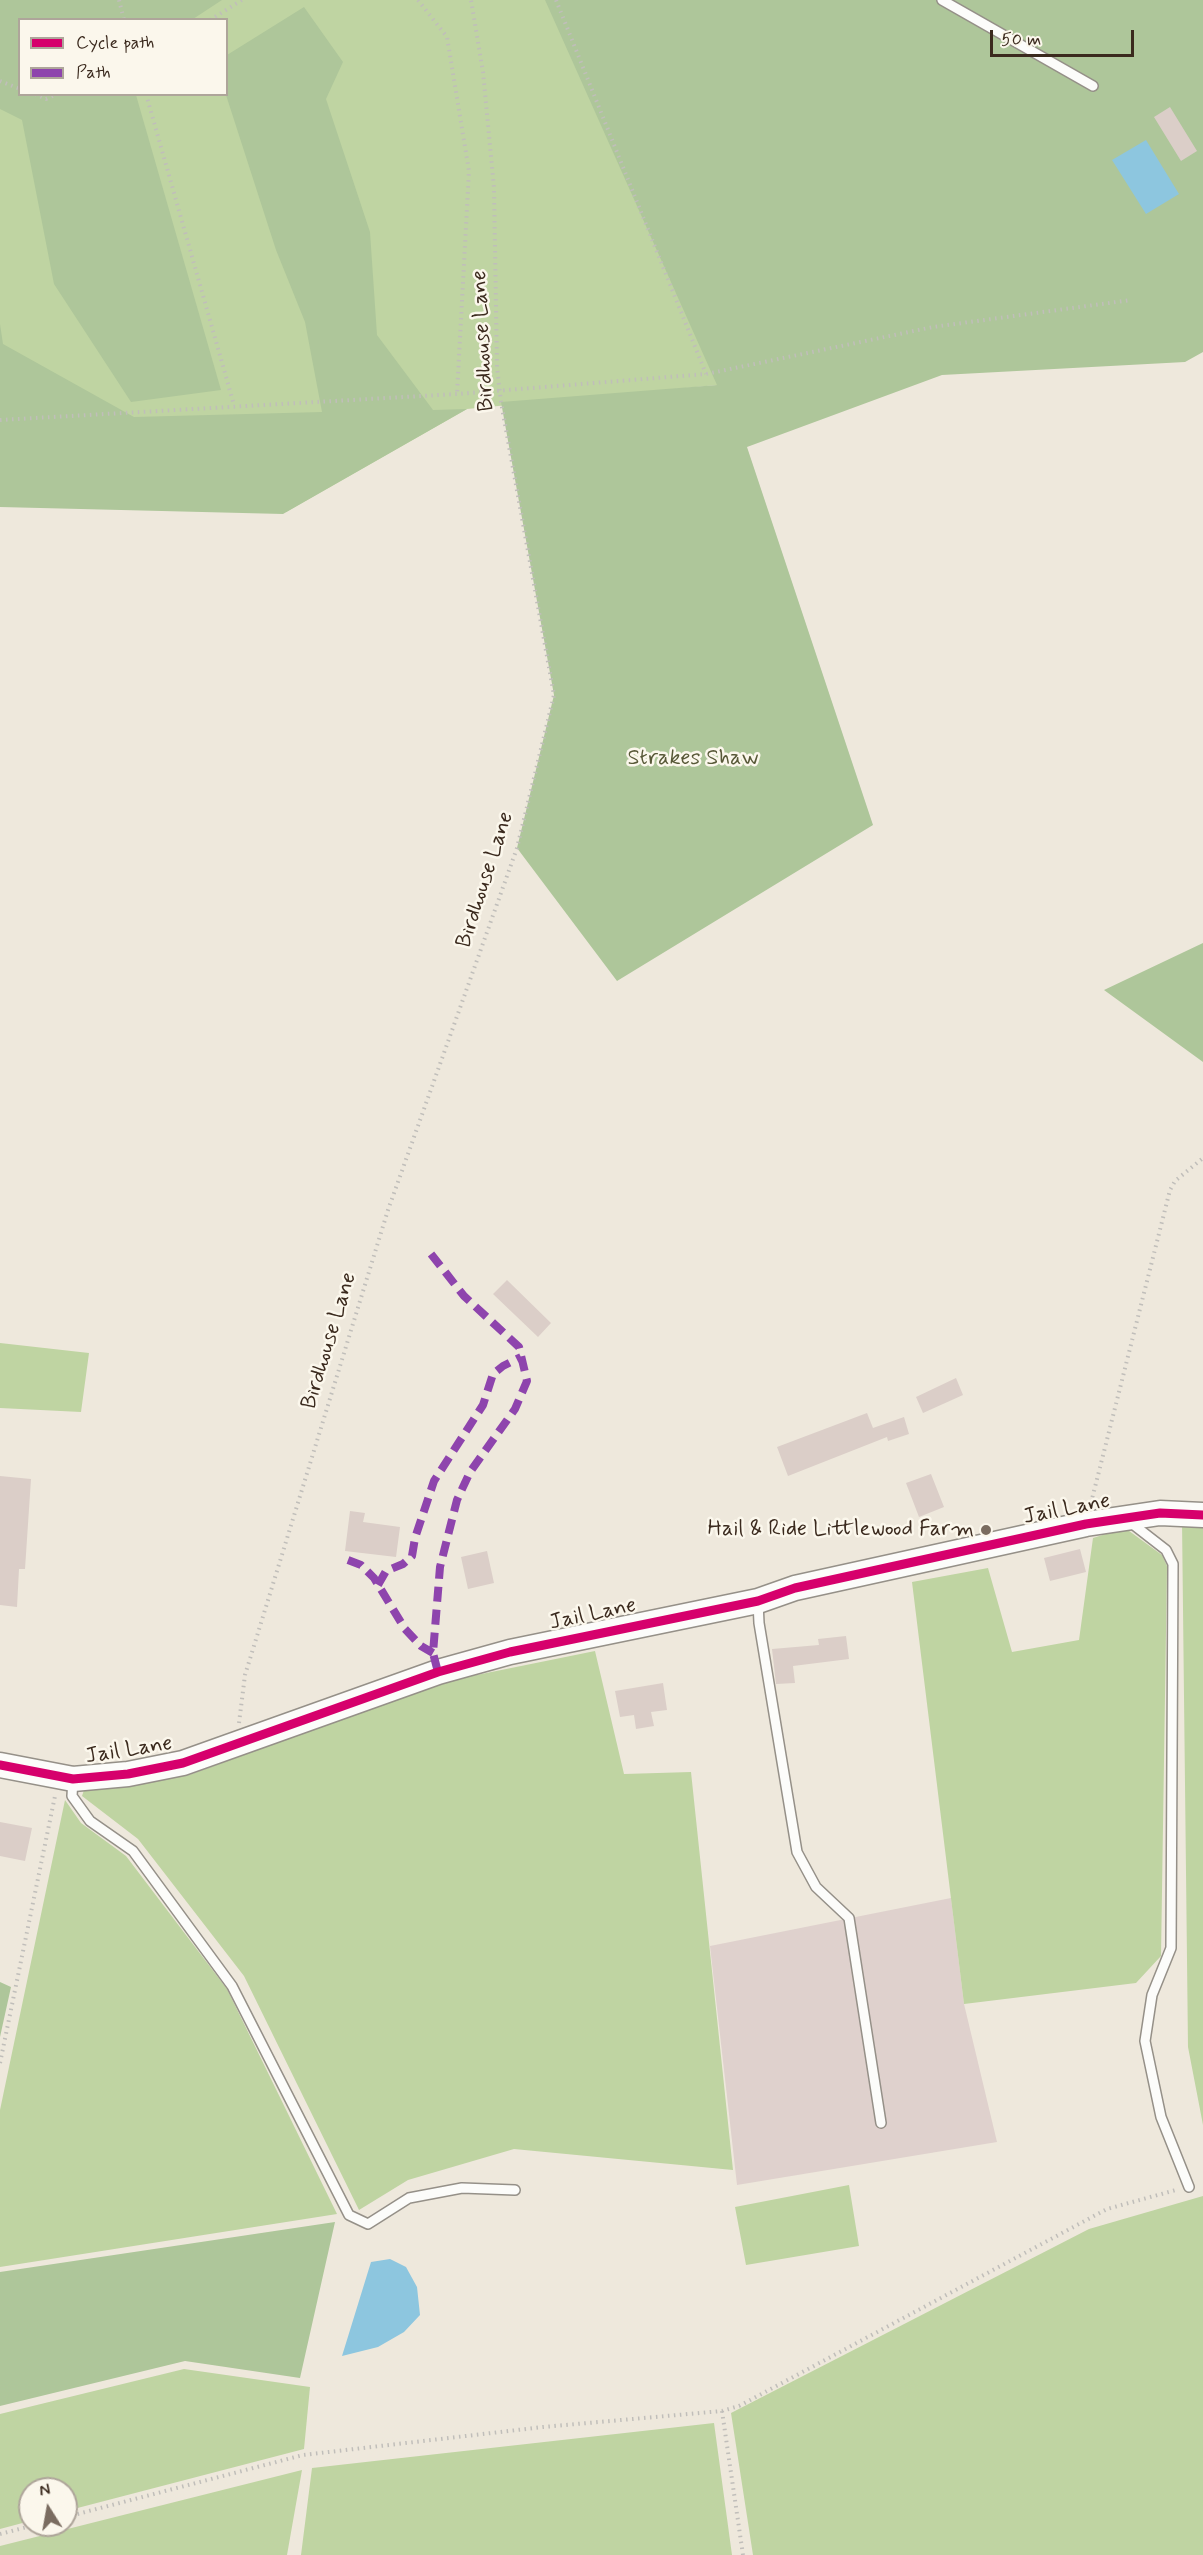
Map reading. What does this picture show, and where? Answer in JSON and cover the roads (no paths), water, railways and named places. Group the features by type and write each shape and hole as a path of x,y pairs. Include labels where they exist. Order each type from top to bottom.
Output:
{"street":[{"name":"Jail Lane","path":"0,1765 66,1778 128,1774 183,1763 438,1672 510,1652 758,1601 795,1588 1086,1524 1160,1514 1203,1515"}],"lane":[{"path":"942,0 1093,86"},
{"path":"1126,1518 1166,1550 1173,1564 1171,1948 1152,1995 1145,2041 1161,2116 1189,2187"},
{"path":"758,1601 759,1623 797,1852 816,1887 849,1918 880,2123"},
{"path":"66,1778 72,1796 90,1821 133,1851 232,1986 349,2215 368,2224 409,2198 462,2188 515,2190"}],"water":[{"path":"1146,140 1179,194 1146,214 1112,160"},
{"path":"390,2259 406,2267 417,2287 420,2315 404,2332 378,2347 342,2356 371,2262"}],"place":[{"name":"Hail & Ride Littlewood Farm","path":"986,1530"}],"park label":[{"name":"Strakes Shaw","path":"693,759"}]}
